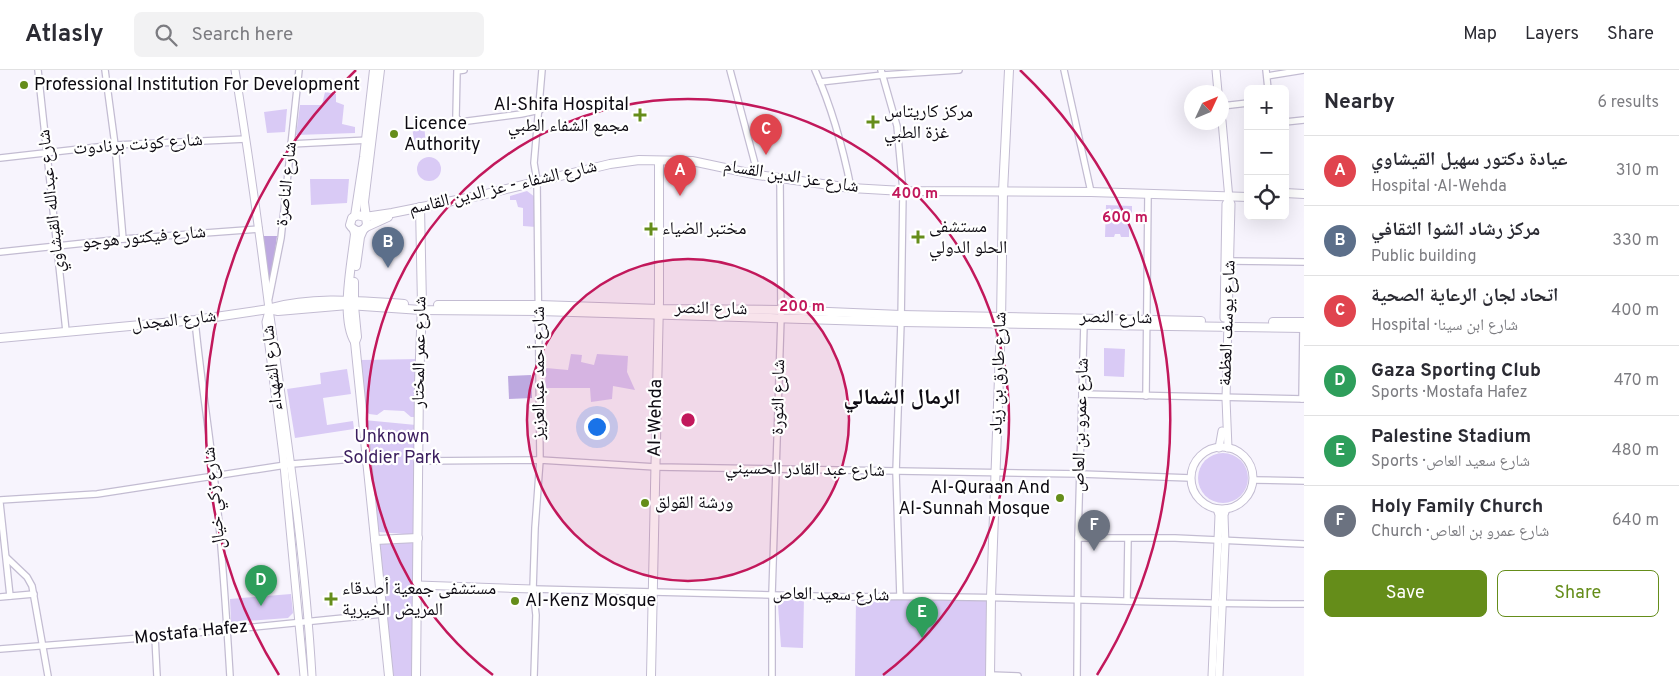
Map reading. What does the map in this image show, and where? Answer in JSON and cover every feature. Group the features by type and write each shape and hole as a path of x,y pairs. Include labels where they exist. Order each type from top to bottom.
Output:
{"main road":[{"path":"351,303 360,241 367,222 364,202 374,70"},
{"path":"380,70 355,216 350,222 355,234 351,335 354,342 363,418 389,676"},
{"name":"شارع طارق بن زياد","path":"990,676 1003,192 1009,70"},
{"name":"شارع عز الدين القسام","path":"610,164 639,160 692,161 780,178 851,188 903,191 1091,192 1244,197"},
{"name":"Al-Wehda","path":"651,676 656,467 659,161"},
{"name":"شارع الشفاء - عز الدين القاسم","path":"394,213 482,195 610,164"},
{"name":"شارع عز الدين القسام","path":"1229,197 1244,194"},
{"path":"1289,195 1304,195"},
{"path":"364,202 380,214 394,213"},
{"name":"شارع عمر المختار","path":"416,676 421,307 420,207"},
{"path":"355,216 360,215 365,218 394,213"},
{"path":"354,230 359,232 394,213"},
{"name":"شارع النصر","path":"351,303 421,307 539,308 1304,326"},
{"name":"شارع المجدل","path":"0,338 195,320 269,309 278,311 351,303"},
{"name":"شارع النصر","path":"1001,319 1084,324 1147,322"},
{"path":"375,540 418,538"}],"street":[{"name":"شارع عبدالله القيشاوي","path":"38,70 66,331"},
{"path":"106,70 123,238"},
{"path":"235,70 269,298"},
{"name":"شارع الناصرة","path":"269,298 281,238 299,70"},
{"path":"459,70 456,117 460,122 540,110"},
{"name":"شارع أحمد عبدالعزيز","path":"534,676 536,615 533,590 540,460 537,181 534,163 542,70"},
{"path":"730,70 758,174"},
{"path":"815,70 830,106 851,188"},
{"path":"820,82 882,72 959,70"},
{"path":"1064,70 1091,192"},
{"path":"1216,70 1217,85"},
{"path":"1266,73 1304,70"},
{"path":"882,72 897,126 903,191 896,472 900,596"},
{"path":"1229,105 1244,103"},
{"path":"1289,122 1304,120"},
{"name":"شارع يوسف العظمة","path":"1223,130 1231,204 1226,324"},
{"name":"شارع كونت برنادوت","path":"0,158 115,145 246,139"},
{"path":"291,144 369,140"},
{"name":"شارع الثورة","path":"772,676 772,594 781,314 780,178"},
{"path":"1146,396 1148,194"},
{"name":"شارع يوسف العظمة","path":"1219,448 1222,438 1224,398 1226,204 1229,197"},
{"name":"شارع فيكتور هوجو","path":"0,252 123,238 259,229"},
{"path":"1230,261 1304,262"},
{"name":"شارع الشهداء","path":"269,298 266,322 288,464 309,622 312,676"},
{"name":"شارع زكي خيال","path":"195,320 202,394 214,475 230,676"},
{"name":"شارع عمرو بن العاص","path":"1077,676 1078,538 1084,324"},
{"path":"1082,394 1303,399 1304,326"},
{"name":"شارع يوسف العظمة","path":"1224,398 1228,448"},
{"path":"1228,448 1239,453 1247,461 1253,480 1250,493 1245,500 1238,505 1226,509 1217,509 1206,505 1198,498 1193,489 1191,478 1194,464 1207,451 1228,448"},
{"path":"10,596 0,502 97,494 288,464 366,458"},
{"name":"شارع عبد القادر الحسيني","path":"419,461 540,460 656,467 1081,474 1191,478"},
{"name":"شارع الشهداء","path":"288,464 304,676"},
{"path":"1253,480 1304,481"},
{"path":"1217,509 1221,540"},
{"path":"1212,676 1221,540 1226,509"},
{"path":"1078,538 1175,538 1304,544"},
{"path":"1127,601 1128,539"},
{"path":"7,558 28,577 34,594 48,676"},
{"name":"شارع سعيد العاص","path":"418,586 852,597 900,596 1218,604 1304,604"},
{"path":"0,597 34,594"},
{"path":"1218,604 1219,676"},
{"name":"Mostafa Hafez","path":"0,650 155,637 383,614"},
{"path":"155,637 157,676"},
{"path":"990,676 1018,676"}],"green space":[{"path":"325,92 336,94 336,102 344,105 342,124 355,127 355,133 296,135 300,105 322,105"},
{"path":"287,109 285,132 267,133 264,112"},
{"path":"424,124 426,146 415,148 412,126"},
{"path":"429,157 434,158 440,164 440,174 434,180 429,181 424,180 418,174 417,169 418,164 424,158"},
{"path":"310,179 349,179 347,203 311,205"},
{"path":"527,191 535,197 536,227 523,226 523,208 518,207 516,200 510,200 510,196"},
{"path":"1106,205 1132,206 1132,217 1129,217 1129,237 1121,237 1120,234 1115,234 1114,237 1105,237"},
{"path":"1104,348 1125,349 1124,377 1104,376"},
{"path":"571,354 582,355 581,362 594,365 597,354 628,356 627,372 635,390 613,386 612,399 591,402 590,388 545,388 546,368 568,370"},
{"path":"418,359 417,417 411,417 404,411 384,410 377,415 369,414 366,409 360,360"},
{"path":"347,369 351,394 323,398 327,425 353,421 354,429 295,438 287,389 321,384 320,373"},
{"name":"Unknown Soldier Park","path":"364,420 416,425 415,535 379,532"},
{"path":"1223,453 1232,455 1243,464 1248,478 1246,487 1237,498 1223,503 1214,501 1203,492 1198,478 1200,469 1209,458"},
{"path":"415,541 414,676 393,676 378,542"},
{"path":"291,594 293,613 288,618 231,622 230,599"},
{"path":"804,597 803,648 781,647 778,605 783,598"},
{"path":"856,598 990,600 987,676 855,676"}],"shaded area":[{"path":"262,236 277,236 271,284 268,285"},
{"path":"531,375 532,398 509,399 508,376"}],"place":[{"name":"Professional Institution For Development","path":"24,85"},
{"name":"Al-Shifa Hospital مجمع الشفاء الطبي","path":"640,115"},
{"name":"مركز كاريتاس غزة الطبي","path":"873,122"},
{"name":"Licence Authority","path":"394,134"},
{"name":"اتحاد لجان الرعاية الصحية","path":"766,155"},
{"name":"عيادة دكتور سهيل القيشاوي","path":"680,196"},
{"name":"مختبر الضياء","path":"651,229"},
{"name":"مستشفى الحلو الدولي","path":"918,237"},
{"name":"مركز رشاد الشوا الثقافي","path":"388,268"},
{"name":"Al-Quraan And Al-Sunnah Mosque","path":"1060,498"},
{"name":"ورشة القولق","path":"645,503"},
{"name":"Holy Family Church","path":"1094,551"},
{"name":"مستشفى جمعية أصدقاء المريض الخيرية","path":"331,599"},
{"name":"Al-Kenz Mosque","path":"515,601"},
{"name":"Gaza Sporting Club","path":"261,606"},
{"name":"Palestine Stadium","path":"922,638"}],"district":[{"name":"الرمال الشمالي","path":"902,398"}]}
